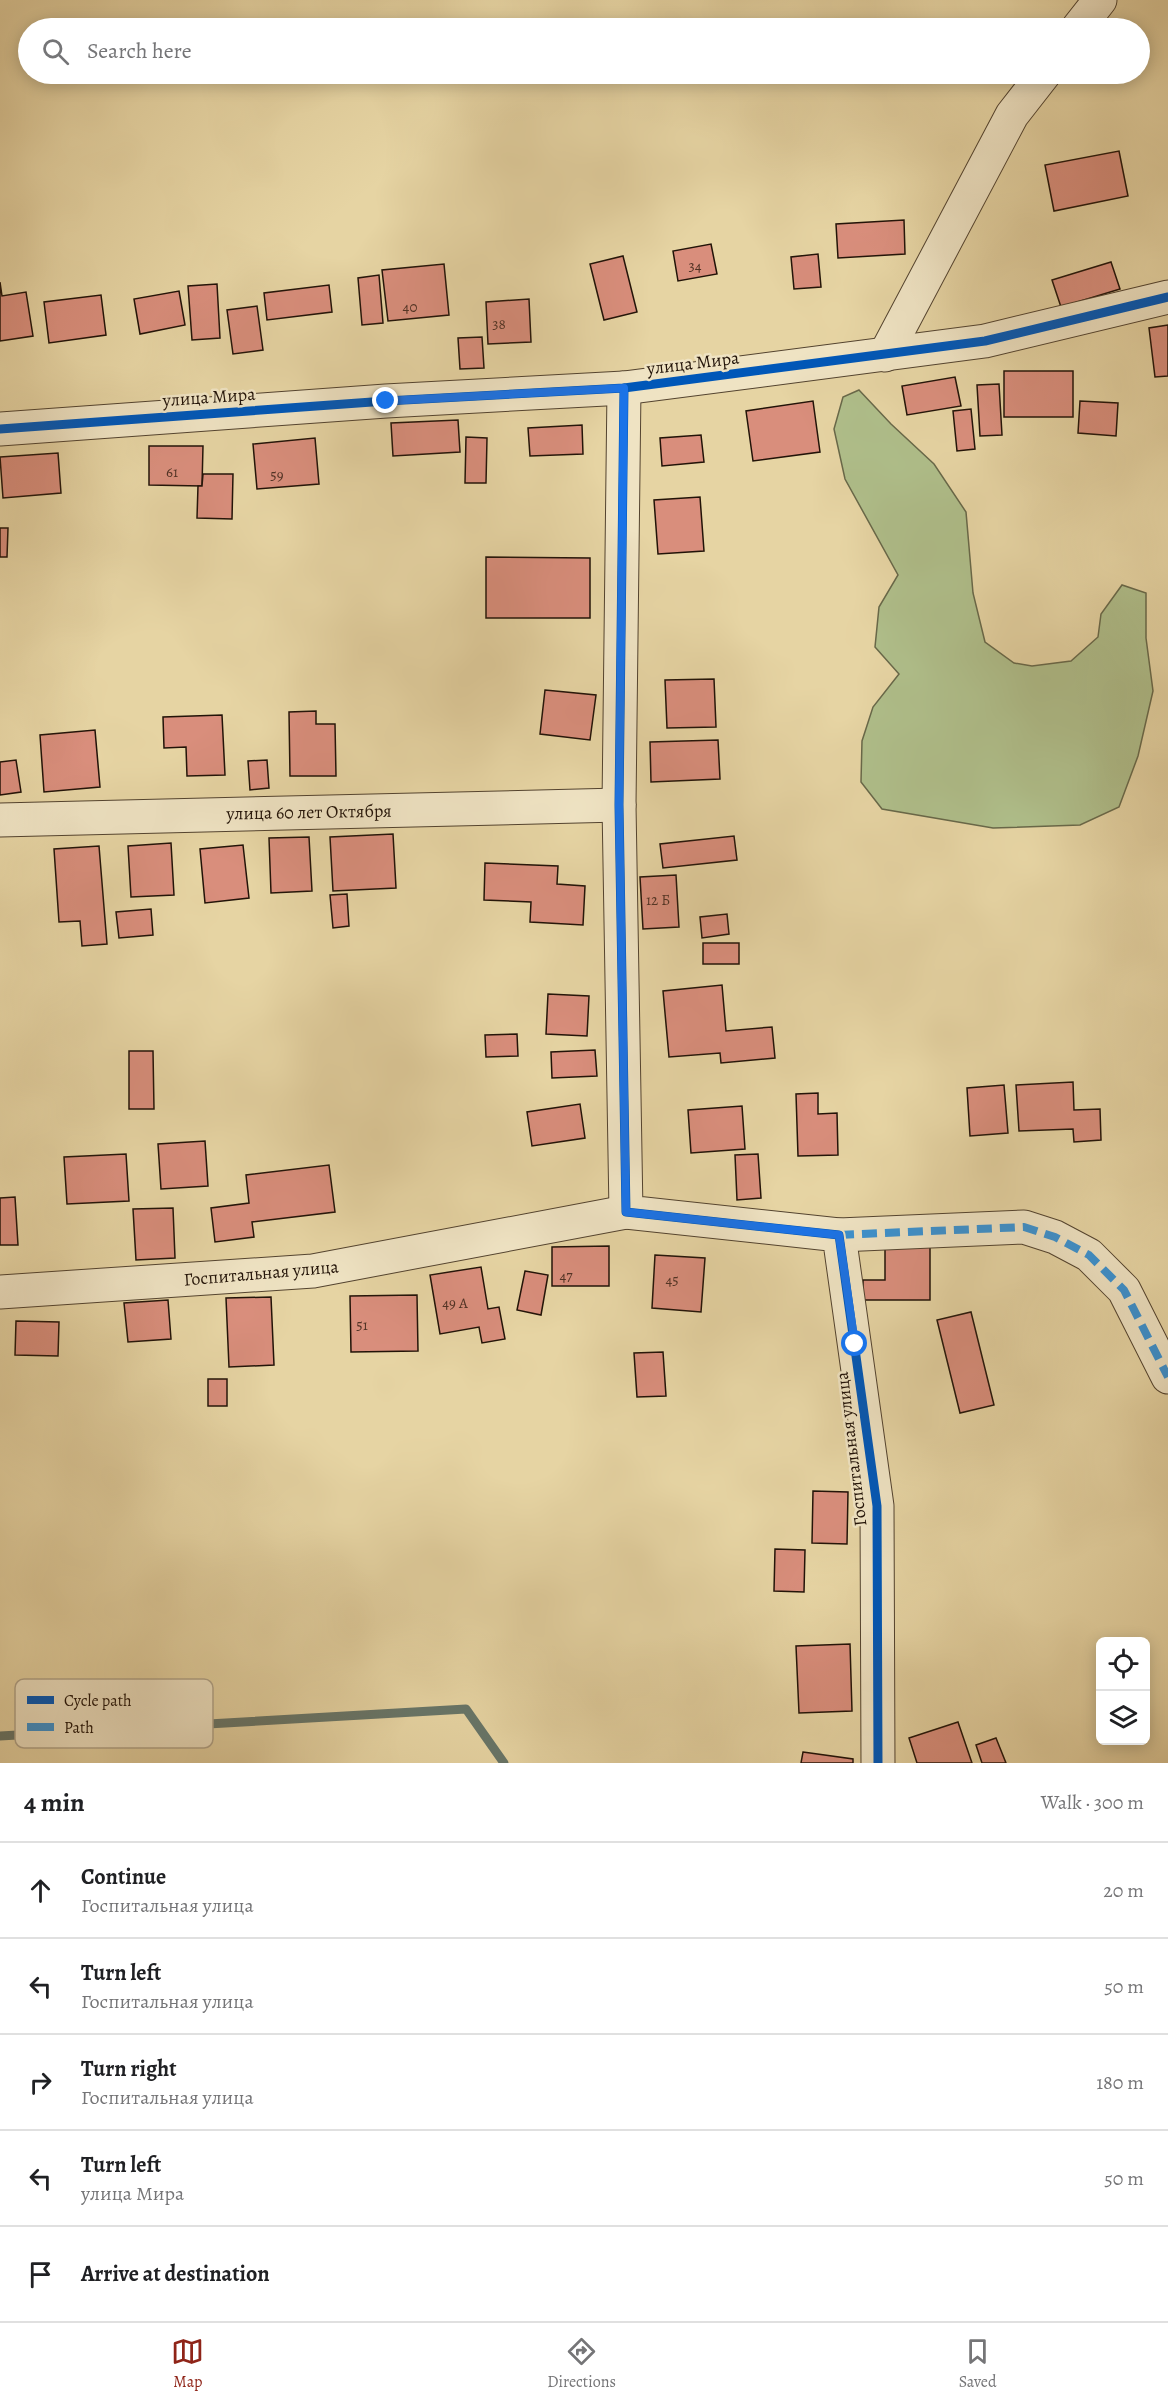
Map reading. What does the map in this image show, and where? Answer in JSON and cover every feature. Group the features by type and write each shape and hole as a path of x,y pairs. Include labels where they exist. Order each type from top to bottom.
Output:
{"street":[{"path":"1086,18 1100,0"},
{"path":"885,355 1012,115 1036,84"},
{"name":"улица Мира","path":"0,429 386,401 624,388 985,341 1168,297"},
{"path":"624,388 619,805 626,1212"},
{"name":"улица 60 лет Октября","path":"0,820 619,805"},
{"name":"Госпитальная улица","path":"0,1292 313,1272 626,1212 839,1235 877,1506 878,1763"},
{"path":"839,1235 1024,1227 1055,1237 1089,1255 1124,1290 1168,1377"}],"green space":[{"path":"859,390 934,464 966,512 973,593 985,642 1014,663 1032,666 1071,661 1098,637 1101,614 1122,585 1146,593 1146,638 1153,691 1138,756 1119,807 1080,825 993,828 882,809 861,782 862,741 873,707 899,674 875,647 879,607 898,575 845,479 834,429 843,397"}],"building":[{"path":"1119,151 1128,196 1054,211 1045,165"},
{"path":"904,220 905,254 838,258 836,224"},
{"path":"711,244 717,274 678,281 673,251"},
{"path":"818,254 821,287 794,289 791,257"},
{"path":"623,256 637,312 604,320 590,264"},
{"path":"1111,262 1120,289 1061,307 1052,280"},
{"path":"444,264 449,315 388,321 382,270"},
{"path":"379,275 383,323 362,325 358,278"},
{"path":"0,282 2,296 26,292 33,336 0,341"},
{"path":"217,284 220,338 192,340 188,286"},
{"path":"329,285 332,312 267,320 264,293"},
{"path":"179,291 185,325 140,334 134,299"},
{"path":"101,295 106,335 49,343 44,302"},
{"path":"529,299 531,342 488,344 486,302"},
{"path":"257,306 263,350 233,354 227,310"},
{"path":"1168,325 1168,376 1155,377 1149,328"},
{"path":"482,337 484,368 460,369 458,338"},
{"path":"1004,371 1073,371 1073,417 1004,417"},
{"path":"955,377 961,406 907,415 902,386"},
{"path":"999,384 1002,435 980,436 977,385"},
{"path":"813,401 820,452 753,461 746,411"},
{"path":"1080,401 1118,403 1116,436 1078,433"},
{"path":"971,409 975,449 957,451 953,411"},
{"path":"458,420 460,452 393,456 391,423"},
{"path":"582,425 583,454 530,456 528,428"},
{"path":"701,435 704,462 662,466 660,438"},
{"path":"466,437 487,438 486,483 465,483"},
{"path":"315,438 319,484 257,489 253,444"},
{"path":"149,446 203,446 202,486 149,485"},
{"path":"58,453 61,493 3,498 0,457"},
{"path":"203,474 233,474 232,519 197,518 198,486 202,486"},
{"path":"700,497 704,551 658,554 654,500"},
{"path":"0,528 8,528 7,557 0,557"},
{"path":"486,557 590,558 590,618 486,618"},
{"path":"714,679 716,727 667,728 665,680"},
{"path":"545,690 596,695 590,740 540,734"},
{"path":"316,711 316,724 335,724 336,776 290,776 289,712"},
{"path":"222,715 225,775 187,776 186,747 164,748 163,717"},
{"path":"95,730 100,787 44,792 40,735"},
{"path":"718,740 720,779 651,782 650,742"},
{"path":"16,760 21,792 0,795 0,762"},
{"path":"267,760 269,788 250,790 248,761"},
{"path":"393,834 396,888 333,891 330,837"},
{"path":"734,836 737,860 663,868 660,844"},
{"path":"309,837 312,891 271,893 269,838"},
{"path":"171,843 174,895 131,897 128,846"},
{"path":"243,845 249,898 205,903 200,849"},
{"path":"99,846 107,944 82,946 80,921 59,922 54,849"},
{"path":"485,863 558,866 557,884 585,886 583,925 530,922 531,902 484,900"},
{"path":"676,875 679,927 643,929 640,877"},
{"path":"347,894 349,926 333,928 330,895"},
{"path":"151,909 153,935 119,938 116,912"},
{"path":"727,914 729,934 702,938 700,917"},
{"path":"703,943 739,943 739,964 703,964"},
{"path":"722,985 726,1031 772,1027 775,1058 721,1063 720,1053 669,1057 663,991"},
{"path":"548,994 589,996 587,1036 546,1034"},
{"path":"517,1034 518,1056 486,1057 485,1035"},
{"path":"595,1050 597,1076 552,1078 551,1052"},
{"path":"129,1051 153,1051 154,1109 129,1109"},
{"path":"1073,1082 1074,1110 1100,1109 1101,1140 1074,1142 1073,1129 1019,1131 1016,1085"},
{"path":"1004,1085 1008,1133 970,1136 967,1088"},
{"path":"818,1093 818,1114 837,1113 838,1155 798,1156 796,1094"},
{"path":"580,1104 585,1138 532,1146 527,1112"},
{"path":"742,1106 745,1149 691,1153 688,1110"},
{"path":"205,1141 208,1186 161,1189 158,1144"},
{"path":"126,1154 129,1201 67,1204 64,1157"},
{"path":"758,1154 761,1198 737,1200 735,1155"},
{"path":"329,1165 335,1212 252,1222 254,1237 215,1242 211,1208 249,1203 246,1175"},
{"path":"15,1197 18,1245 0,1245 0,1198"},
{"path":"173,1208 175,1258 136,1260 133,1209"},
{"path":"885,1243 930,1243 930,1300 863,1300 863,1280 885,1280"},
{"path":"609,1246 609,1286 552,1286 552,1247"},
{"path":"655,1255 705,1258 701,1312 652,1308"},
{"path":"481,1267 488,1309 499,1307 505,1339 482,1343 479,1327 440,1334 430,1275"},
{"path":"525,1271 548,1275 541,1315 517,1310"},
{"path":"417,1295 418,1351 351,1352 350,1296"},
{"path":"271,1297 274,1365 229,1367 226,1298"},
{"path":"168,1300 171,1339 128,1342 124,1303"},
{"path":"971,1312 994,1405 960,1413 937,1320"},
{"path":"16,1321 59,1322 58,1356 15,1355"},
{"path":"663,1352 666,1396 637,1397 634,1353"},
{"path":"208,1379 227,1379 227,1406 208,1406"},
{"path":"813,1491 848,1492 847,1544 812,1543"},
{"path":"775,1549 805,1550 804,1592 774,1591"},
{"path":"850,1644 852,1711 799,1713 796,1646"},
{"path":"958,1722 972,1763 917,1763 909,1738"},
{"path":"996,1738 1006,1763 982,1763 976,1745"},
{"path":"803,1752 853,1759 853,1763 801,1763"}],"waterway":[{"path":"213,1724 466,1709 504,1763"},
{"path":"0,1736 15,1735"}],"marked path":[{"path":"839,1235 1024,1227 1055,1237 1089,1255 1124,1290 1168,1377"}],"cycle path":[{"path":"0,429 386,401 624,388 985,341 1168,297"},
{"path":"624,388 619,805 626,1212 839,1235 877,1506 878,1763"}],"route":[{"path":"386,401 624,388 619,805 627,1155 626,1212 839,1235 855,1344"}]}
